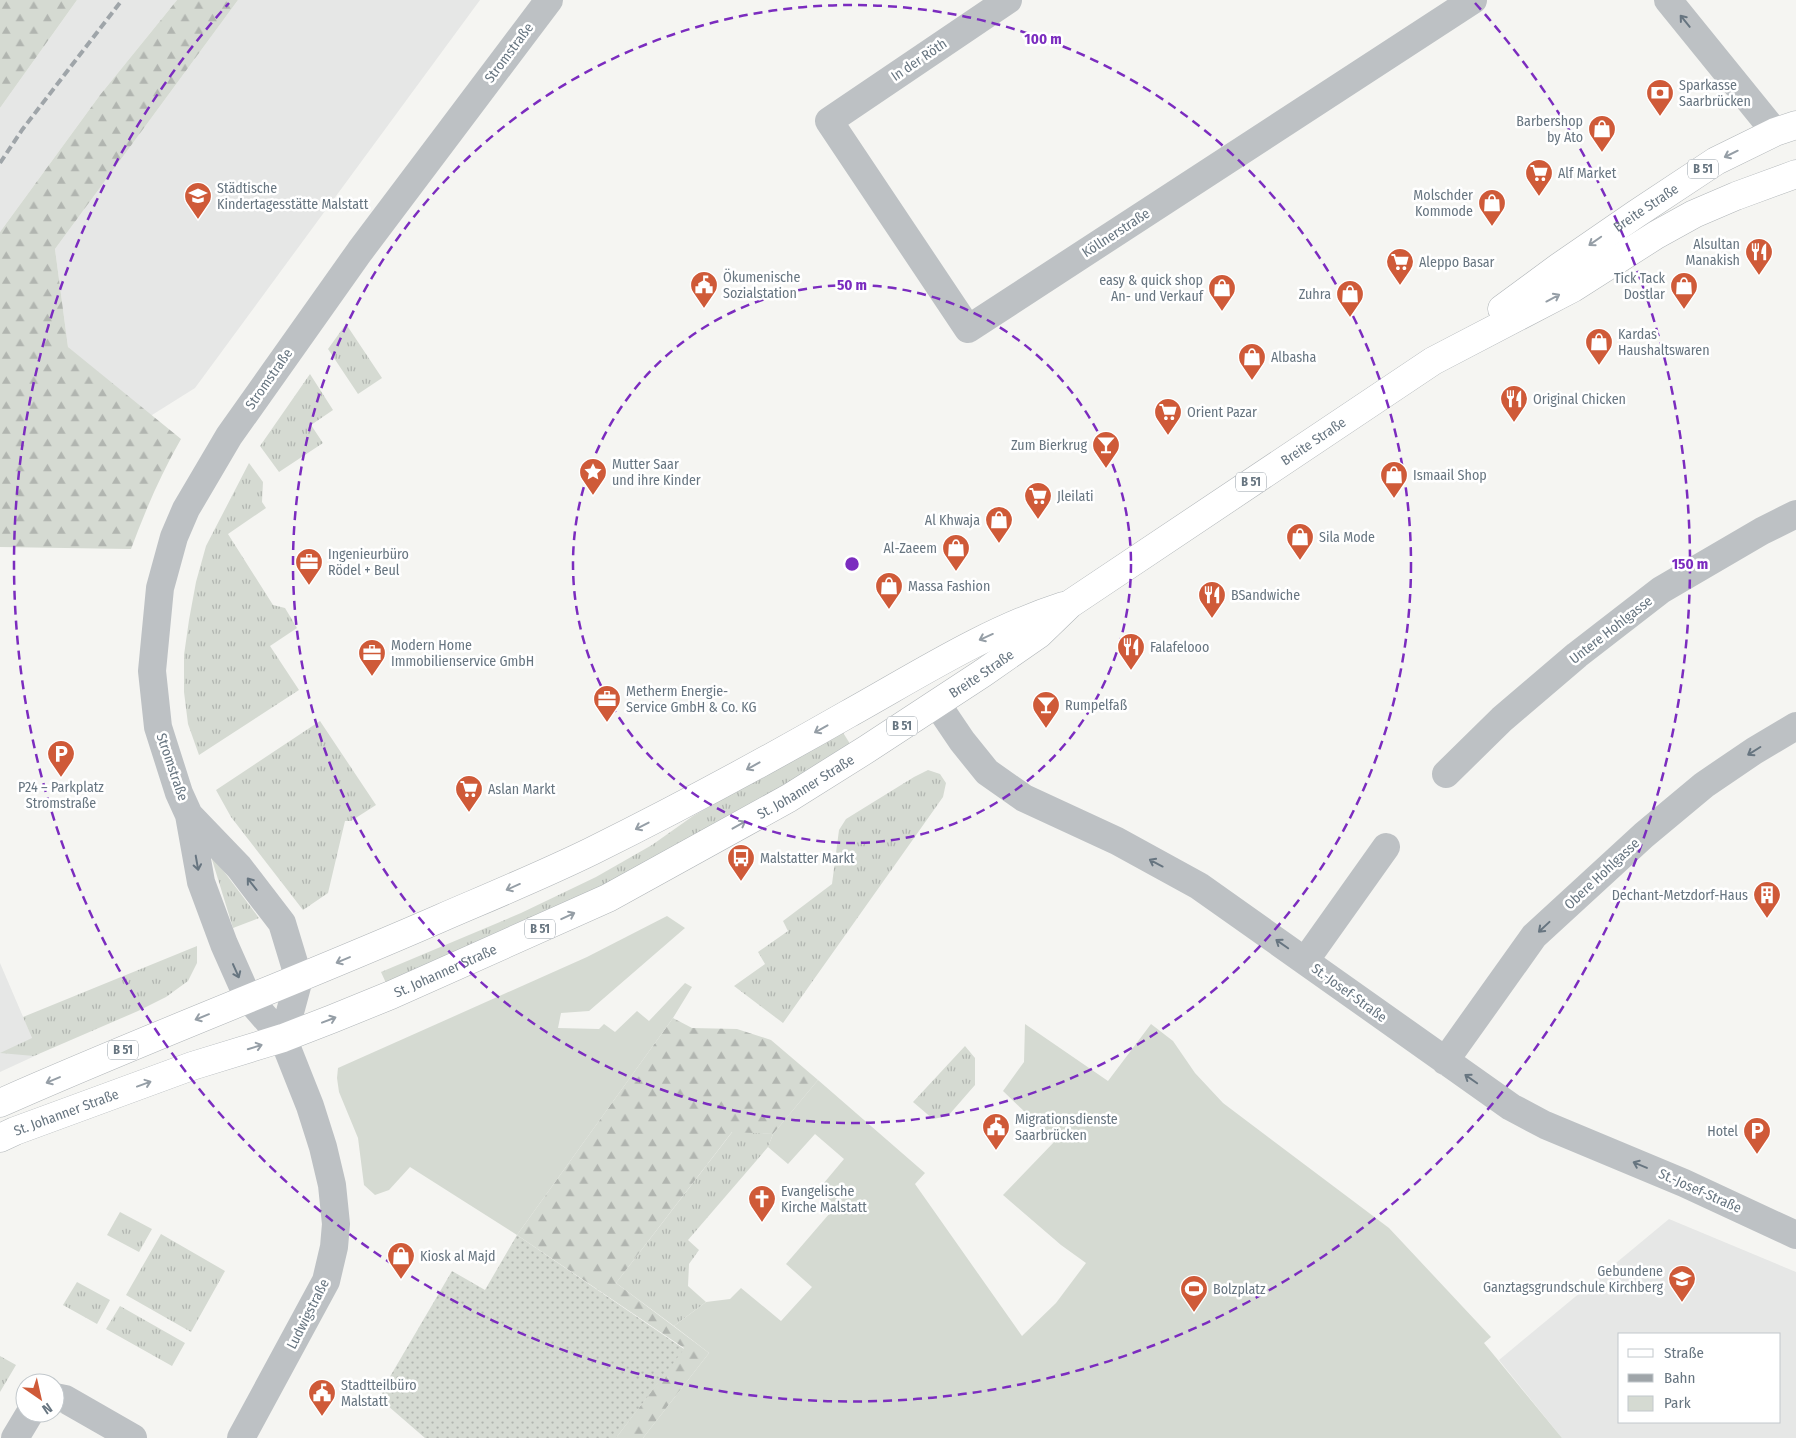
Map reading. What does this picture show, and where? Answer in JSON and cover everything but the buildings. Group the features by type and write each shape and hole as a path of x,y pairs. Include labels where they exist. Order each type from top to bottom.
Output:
{"main road":[{"name":"Breite Straße","path":"867,749 1039,634 1070,604 1433,361 1559,267 1636,214 1716,161 1785,129"},
{"name":"Breite Straße","path":"1433,361 1572,288 1656,235 1694,214 1796,174"},
{"name":"Breite Straße","path":"299,979 494,896 589,852 685,804 846,716 978,640 1030,617 1070,604"},
{"name":"Breite Straße","path":"919,674 937,704"},
{"name":"St. Johanner Straße","path":"0,1138 192,1066 284,1038 391,995 608,898 788,798 867,749"},
{"name":"B 51","path":"0,1103 248,998 299,979"}],"street":[{"name":"Stromstraße","path":"284,1038 248,998 224,944 201,882 189,815 179,793 158,727 152,671 160,588 174,537 186,508 229,436 354,258 549,0"},
{"name":"In der Röth","path":"829,121 1008,0"},
{"name":"Köllnerstraße","path":"829,121 968,329 1473,0"},
{"path":"1668,0 1785,129"},
{"name":"Untere Hohlgasse","path":"1446,774 1502,719 1577,655 1661,590 1793,523"},
{"name":"St.-Josef-Straße","path":"937,704 987,772 1024,798 1117,841 1199,886 1511,1107 1545,1125 1684,1183 1796,1235"},
{"name":"Obere Hohlgasse","path":"1444,1060 1534,936 1644,835 1704,785 1754,751 1796,726"},
{"name":"Stromstraße","path":"189,815 239,867 282,923 299,979"},
{"path":"1305,961 1386,847"},
{"path":"284,1038 299,979"},
{"name":"Ludwigstraße","path":"245,1437 326,1281 334,1247 336,1224 332,1185 323,1147 310,1106 284,1038"},
{"path":"65,1399 133,1438"},
{"path":"15,1438 24,1423"}],"shaded area":[{"path":"77,0 177,0 100,95 0,232 0,108"},
{"name":"Städtische Kindertagesstätte Malstatt","path":"238,0 480,0 195,388 152,415 122,456 68,347 55,249"},
{"path":"0,963 39,1054 0,1072"},
{"name":"Gebundene Ganztagsgrundschule Kirchberg","path":"1669,1219 1796,1272 1796,1438 1562,1438 1499,1360"}],"green space":[{"path":"0,0 77,0 0,108"},
{"path":"177,0 238,0 55,249 68,347 181,439 154,493 131,549 0,547 0,232 100,95"},
{"path":"346,324 382,378 358,394 328,349"},
{"path":"310,374 333,410 311,425 323,443 279,472 260,446"},
{"path":"249,463 263,482 262,502 266,508 228,534 273,605 285,608 297,628 270,646 299,690 199,755 188,724 184,692 184,655 189,620 196,582 206,546"},
{"path":"320,721 376,805 351,821 345,821 328,893 303,910 231,817 216,790"},
{"path":"842,731 852,747 784,789 602,887 386,983 381,972 521,913 596,877 652,845 693,816"},
{"path":"928,770 940,774 946,783 943,797 783,1023 734,986 765,964 758,952 788,931 783,921 832,884 839,830 846,819"},
{"path":"210,853 259,918 233,928"},
{"path":"667,916 685,928 589,1011 561,1013 558,1028 599,1029 604,1024 615,1032 637,1011 649,1021 685,983 692,987 673,1018 517,1235 410,1167 389,1190 375,1195 364,1185 358,1138 339,1092 338,1068 587,957"},
{"path":"197,946 197,963 188,981 166,997 34,1056 0,1053 32,1038 23,1017"},
{"path":"673,1018 692,1028 737,1029 771,1040 818,1080 773,1134 732,1132 616,1283 709,1353 643,1438 616,1438 684,1348 517,1235"},
{"path":"1025,1024 1108,1081 1151,1024 1173,1041 1195,1073 1223,1103 1389,1228 1491,1337 1484,1343 1562,1438 643,1438 709,1353 674,1326 706,1302 730,1299 741,1288 781,1321 812,1287 786,1264 836,1206 818,1190 844,1159 815,1134 788,1164 768,1147 773,1134 818,1080 925,1173 915,1184 1022,1336 1056,1303 1086,1263 1061,1245 1003,1195 1055,1141 1003,1091 1024,1062"},
{"path":"965,1046 975,1058 975,1085 948,1116 933,1119 913,1102"},
{"path":"733,1131 773,1134 768,1147 688,1240 699,1250 689,1264 688,1286 706,1302 674,1326 616,1283"},
{"path":"120,1212 152,1229 139,1252 107,1235"},
{"path":"161,1234 225,1271 191,1332 126,1295"},
{"path":"517,1235 684,1349 616,1438 425,1438 380,1399 388,1380 452,1271 485,1290"},
{"path":"77,1282 110,1300 97,1324 63,1305"},
{"path":"120,1306 185,1343 172,1366 106,1329"},
{"path":"0,1356 16,1365 0,1392"}],"railway":[{"path":"0,163 22,130 122,0"}],"place":[{"name":"Sparkasse Saarbrücken","path":"1660,117"},
{"name":"Barbershop by Ato","path":"1602,153"},
{"name":"Alf Market","path":"1539,197"},
{"name":"Städtische Kindertagesstätte Malstatt","path":"198,220"},
{"name":"Molschder Kommode","path":"1492,227"},
{"name":"Alsultan Manakish","path":"1759,276"},
{"name":"Aleppo Basar","path":"1400,286"},
{"name":"Ökumenische Sozialstation","path":"704,309"},
{"name":"Tick Tack Dostlar","path":"1684,310"},
{"name":"easy & quick shop An- und Verkauf","path":"1222,312"},
{"name":"Zuhra","path":"1350,318"},
{"name":"Kardas Haushaltswaren","path":"1599,366"},
{"name":"Albasha","path":"1252,381"},
{"name":"Original Chicken","path":"1514,423"},
{"name":"Orient Pazar","path":"1168,436"},
{"name":"Zum Bierkrug","path":"1106,469"},
{"name":"Mutter Saar und ihre Kinder","path":"593,496"},
{"name":"Ismaail Shop","path":"1394,499"},
{"name":"Jleilati","path":"1038,520"},
{"name":"Al Khwaja","path":"999,544"},
{"name":"Sila Mode","path":"1300,561"},
{"name":"Al-Zaeem","path":"956,572"},
{"name":"Ingenieurbüro Rödel + Beul","path":"309,586"},
{"name":"Massa Fashion","path":"889,610"},
{"name":"BSandwiche","path":"1212,619"},
{"name":"Falafelooo","path":"1131,671"},
{"name":"Modern Home Immobilienservice GmbH","path":"372,677"},
{"name":"Metherm Energie- Service GmbH & Co. KG","path":"607,723"},
{"name":"Rumpelfaß","path":"1046,729"},
{"name":"P24 – Parkplatz Stromstraße","path":"61,778"},
{"name":"Aslan Markt","path":"469,813"},
{"name":"Malstatter Markt","path":"741,882"},
{"name":"Dechant-Metzdorf-Haus","path":"1767,919"},
{"name":"Migrationsdienste Saarbrücken","path":"996,1151"},
{"name":"Hotel","path":"1757,1155"},
{"name":"Evangelische Kirche Malstatt","path":"762,1223"},
{"name":"Kiosk al Majd","path":"401,1280"},
{"name":"Gebundene Ganztagsgrundschule Kirchberg","path":"1682,1303"},
{"name":"Bolzplatz","path":"1194,1313"},
{"name":"Stadtteilbüro Malstatt","path":"322,1417"}]}
